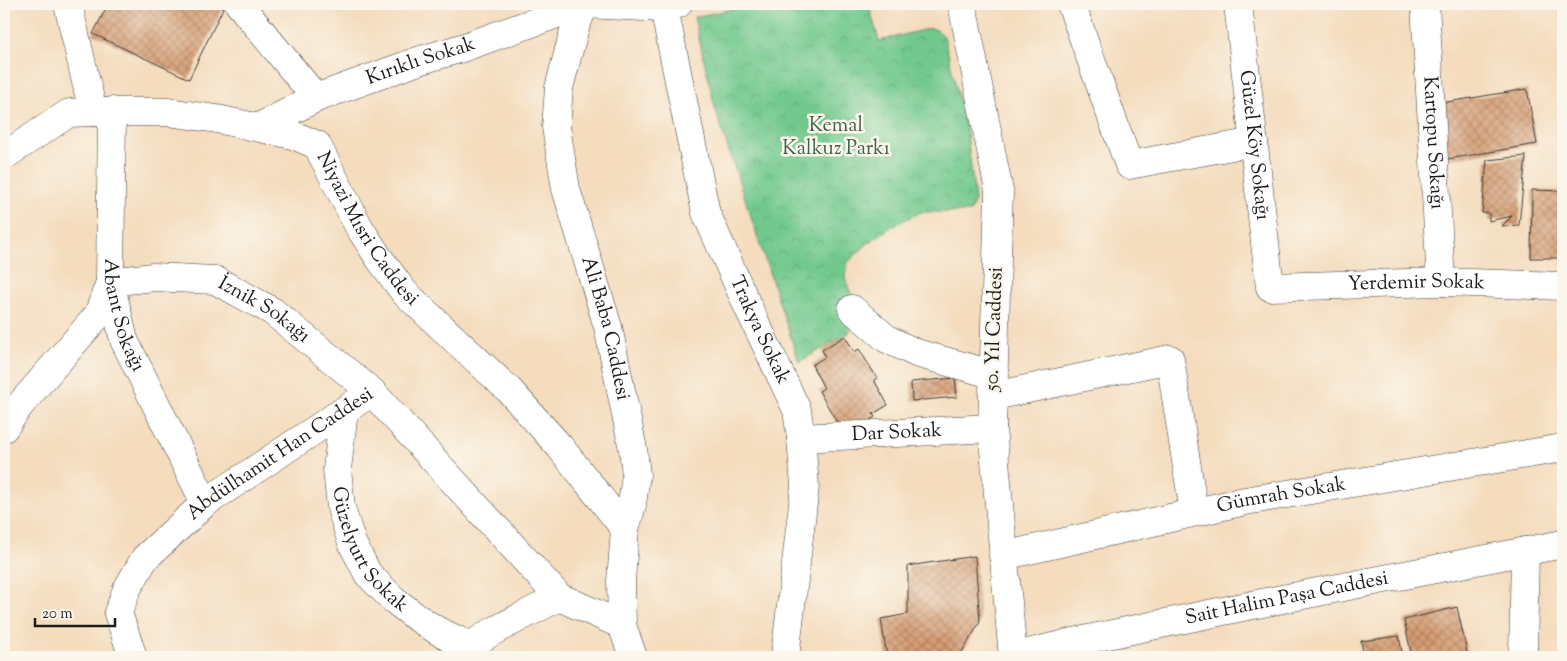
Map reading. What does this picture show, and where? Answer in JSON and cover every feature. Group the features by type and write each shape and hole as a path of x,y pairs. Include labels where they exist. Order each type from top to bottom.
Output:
{"street":[{"name":"Abant Sokağı","path":"68,4 103,111 110,282 124,340 205,502"},
{"path":"239,4 316,98"},
{"path":"585,4 671,6"},
{"name":"Kırıklı Sokak","path":"259,127 316,98 585,4"},
{"name":"Ali Baba Caddesi","path":"585,4 575,27 558,88 556,127 566,189 608,327 634,449 636,474 632,505 625,528 621,582 622,625 633,657"},
{"name":"50. Yıl Caddesi","path":"962,4 999,191 992,428 1012,657"},
{"path":"1071,4 1129,165 1254,142"},
{"name":"Güzel Köy Sokağı","path":"1238,4 1270,287"},
{"name":"Kartopu Sokağı","path":"1424,4 1441,282"},
{"name":"Trakya Sokak","path":"671,6 706,213 797,410 805,486 784,657"},
{"name":"Niyazi Mısri Caddesi","path":"4,156 69,113 103,111 168,112 217,119 259,127 317,145 359,227 404,292 509,390 560,447 625,528"},
{"name":"İznik Sokağı","path":"110,282 153,276 215,280 272,311 372,392"},
{"path":"4,428 20,405 98,316 110,282"},
{"name":"Yerdemir Sokak","path":"1270,287 1441,282 1563,286"},
{"path":"852,309 887,339 994,386 1170,359 1194,512"},
{"name":"Abdülhamit Han Caddesi","path":"132,657 118,613 127,589 145,558 205,502 372,392 559,597 622,625"},
{"name":"Güzelyurt Sokak","path":"344,410 338,469 341,508 352,543 368,574 393,599 438,631 461,652"},
{"name":"Dar Sokak","path":"801,438 992,428"},
{"name":"Gümrah Sokak","path":"1003,556 1245,501 1563,448"},
{"name":"Sait Halim Paşa Caddesi","path":"1012,657 1069,643 1252,605 1563,544"},
{"path":"1523,657 1525,551"},
{"path":"461,652 490,633 559,597"}],"green space":[{"name":"Kemal Kalkuz Parkı","path":"756,4 876,4 869,6 879,41 931,28 944,36 967,134 975,200 970,212 921,212 894,225 867,244 848,262 845,278 856,305 849,333 799,362 716,112 694,17"}],"building":[{"path":"108,4 225,4 189,79 93,34"},
{"path":"1527,89 1537,144 1448,159 1441,103"},
{"path":"1526,156 1519,225 1502,226 1512,216 1489,221 1489,213 1482,213 1487,160"},
{"path":"1532,190 1563,191 1563,258 1531,258"},
{"path":"845,336 854,352 859,349 877,378 874,380 888,405 873,414 875,417 857,428 842,431 819,391 824,388 812,365 825,357 822,350"},
{"path":"955,378 957,397 912,401 911,382"},
{"path":"975,556 980,622 959,657 887,657 881,619 908,614 908,566"},
{"path":"1457,607 1468,657 1412,657 1404,620"},
{"path":"1399,636 1403,657 1364,657 1361,641"}]}
